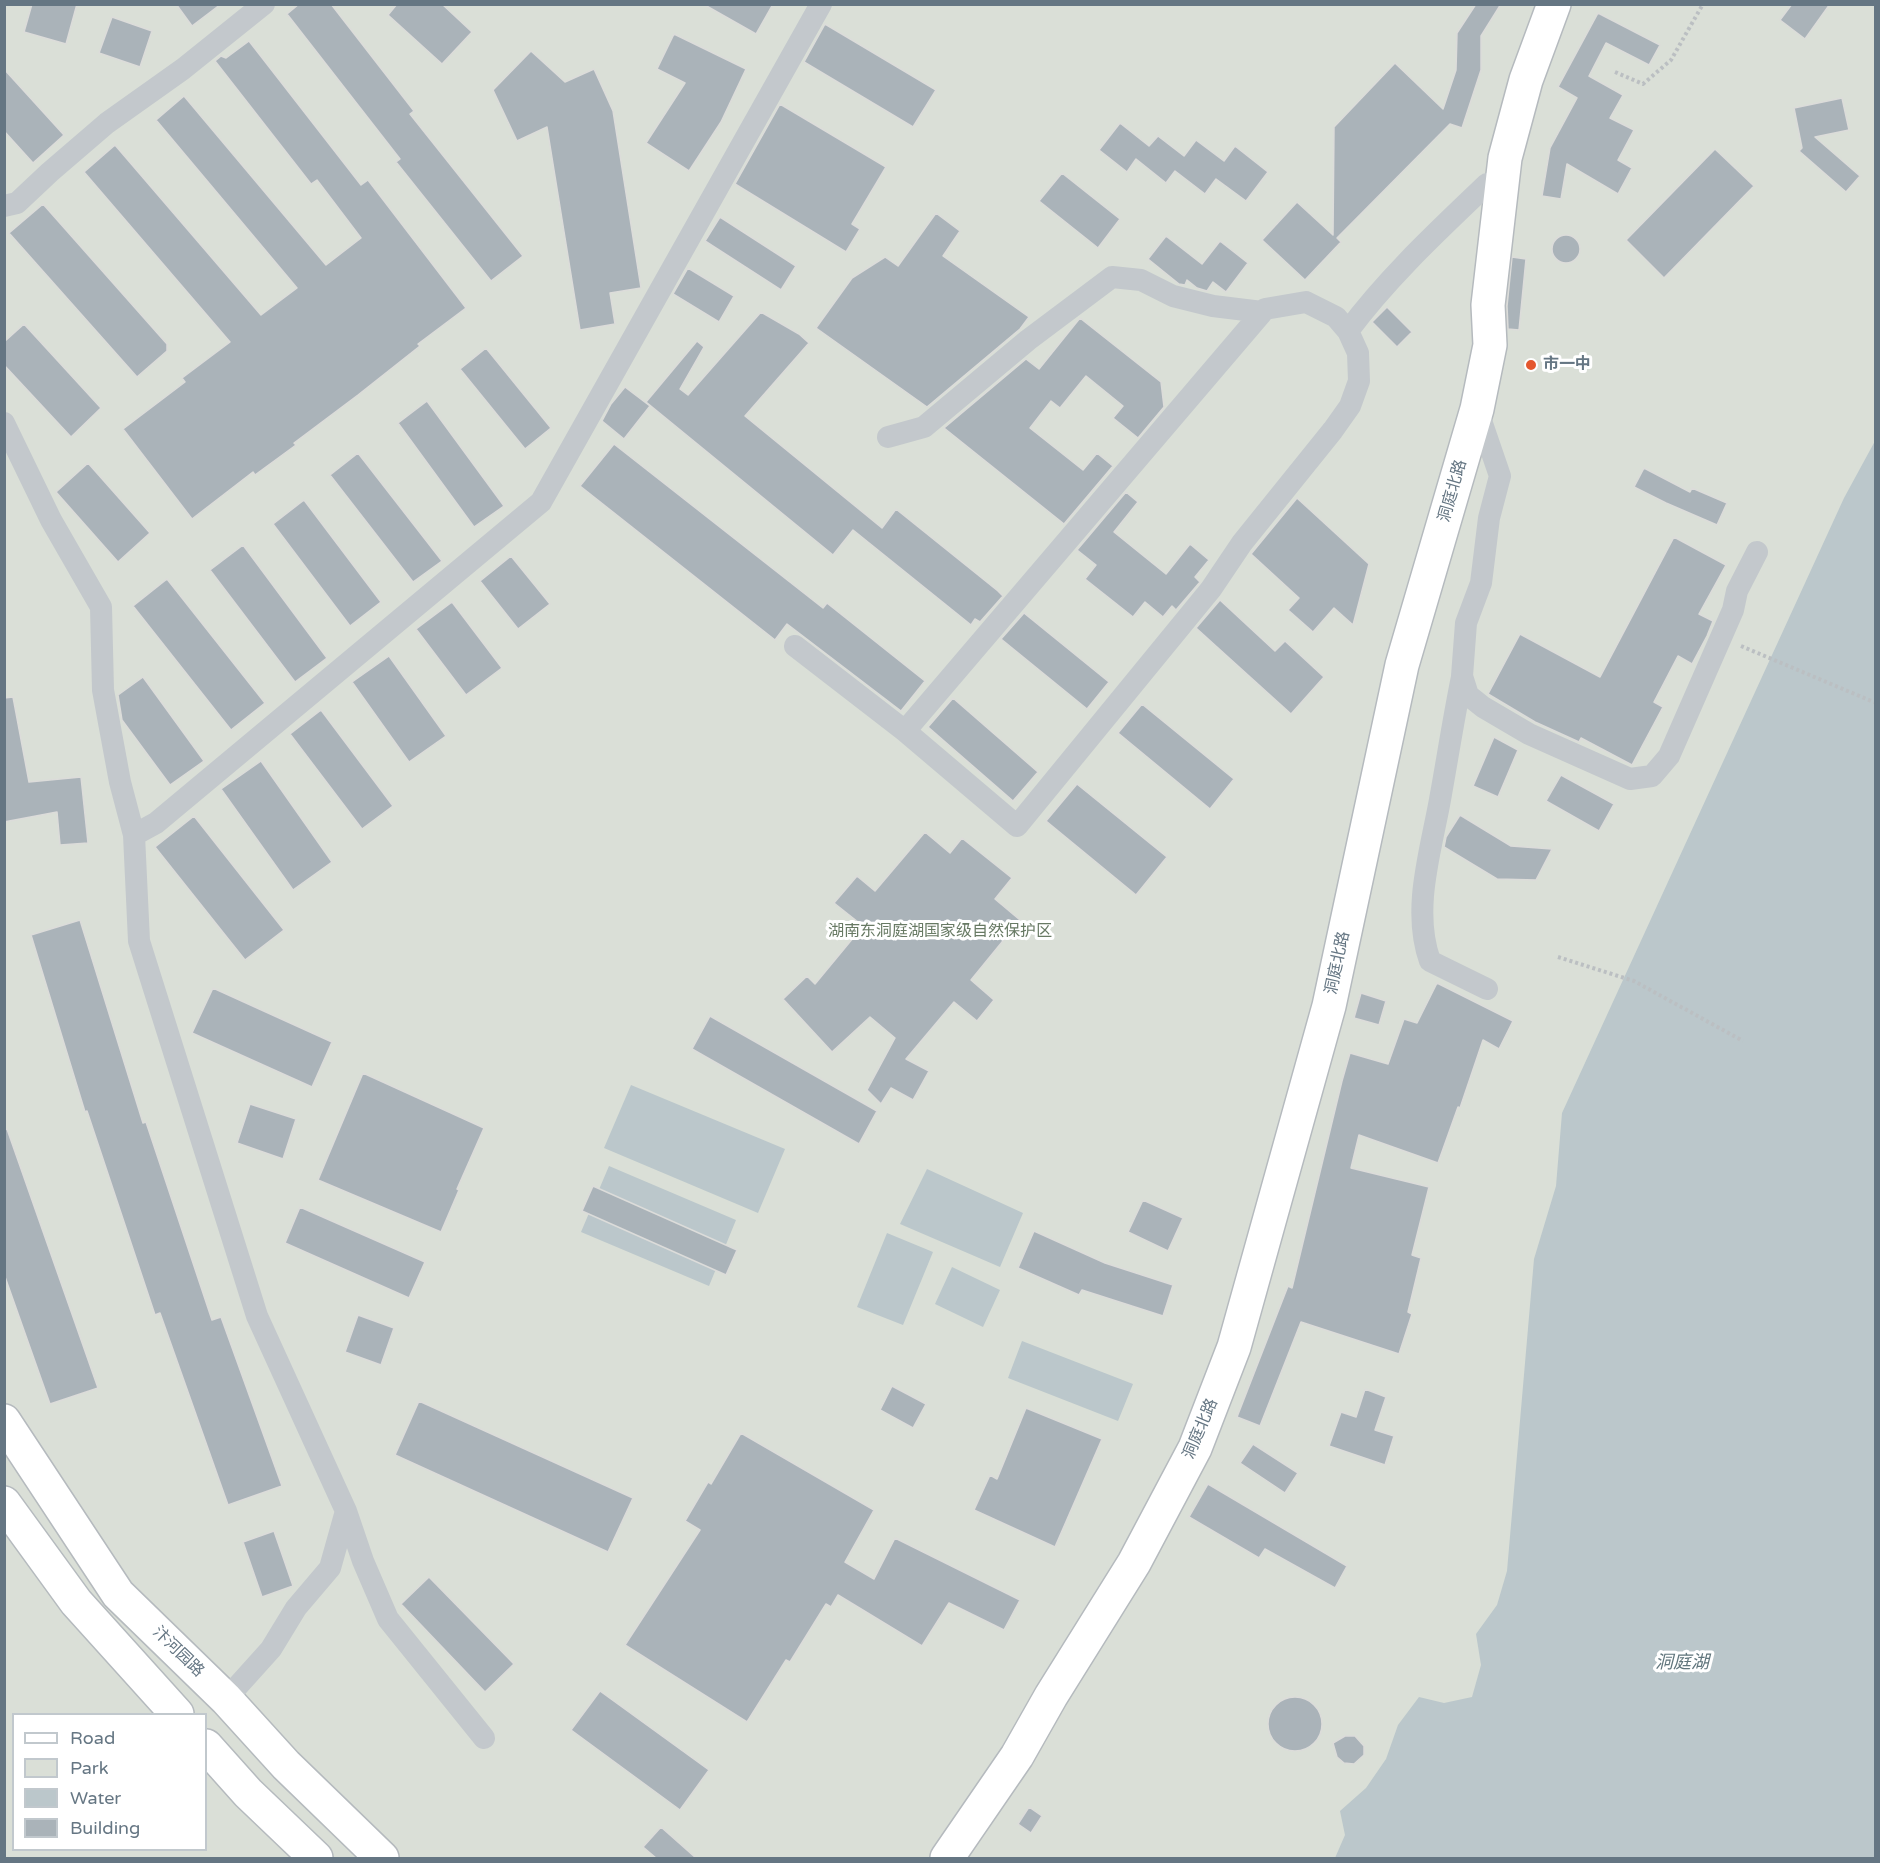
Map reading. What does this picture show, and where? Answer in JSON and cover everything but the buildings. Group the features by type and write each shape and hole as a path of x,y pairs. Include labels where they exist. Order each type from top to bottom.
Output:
{"main road":[{"name":"洞庭北路","path":"933,1858 991,1775 1061,1655 1122,1558 1177,1458 1228,1326 1324,975 1384,691 1459,388 1472,324 1487,184 1525,52 1542,4"},
{"name":"洞庭北路","path":"947,1858 1017,1756 1051,1696 1134,1563 1195,1448 1234,1347 1329,1006 1402,664 1477,409 1490,345 1488,305 1505,158 1526,80 1554,4"},
{"name":"汴河园路","path":"4,1421 118,1594 226,1699 286,1765 382,1858"},
{"path":"4,1503 76,1602 176,1713"},
{"path":"207,1747 248,1793 316,1858"}],"street":[{"path":"4,206 17,203 107,123 183,69 264,4"},
{"path":"134,835 156,823 541,502 821,4"},
{"path":"1348,331 1416,252 1487,184"},
{"path":"888,437 924,427 1028,340 1112,277 1141,280 1173,296 1213,306 1262,312"},
{"path":"795,646 905,731 1017,826 1211,589 1242,543 1350,406 1359,381 1358,353 1348,331 1336,317 1305,302 1265,309 905,731"},
{"path":"1477,409 1500,476 1489,518 1481,583 1466,623 1462,676 1425,883 1422,921 1424,943 1430,961 1487,989"},
{"path":"4,423 51,520 101,607 103,690 120,782 134,835 139,941 257,1316 346,1511 363,1561 388,1619 484,1738"},
{"path":"1462,676 1468,695 1529,734 1630,779 1652,776 1669,756 1733,610 1737,591 1757,552"},
{"path":"226,1699 271,1649 296,1608 330,1568 346,1511"}],"path":[{"path":"1615,72 1643,84 1671,60 1703,4"},
{"path":"1721,637 1875,703"},
{"path":"1558,957 1634,981 1743,1041"}],"green space":[{"name":"湖南东洞庭湖国家级自然保护区","path":"5,5 1875,5 1875,1858 5,1858"}],"water":[{"name":"洞庭湖","path":"1875,441 1875,1858 1335,1858 1345,1835 1340,1811 1366,1788 1386,1759 1398,1725 1419,1697 1444,1703 1472,1697 1481,1665 1476,1634 1497,1605 1507,1571 1534,1259 1556,1186 1562,1113 1844,498"},
{"path":"631,1085 785,1149 758,1213 604,1148"},
{"path":"609,1166 736,1220 709,1286 581,1232"},
{"path":"927,1169 1023,1213 1000,1267 900,1224"},
{"path":"887,1233 933,1252 903,1325 857,1307"},
{"path":"952,1267 1000,1290 983,1327 935,1304"},
{"path":"1022,1341 1133,1384 1118,1421 1008,1378"}],"place":[{"name":"市一中","path":"1531,365"}]}
